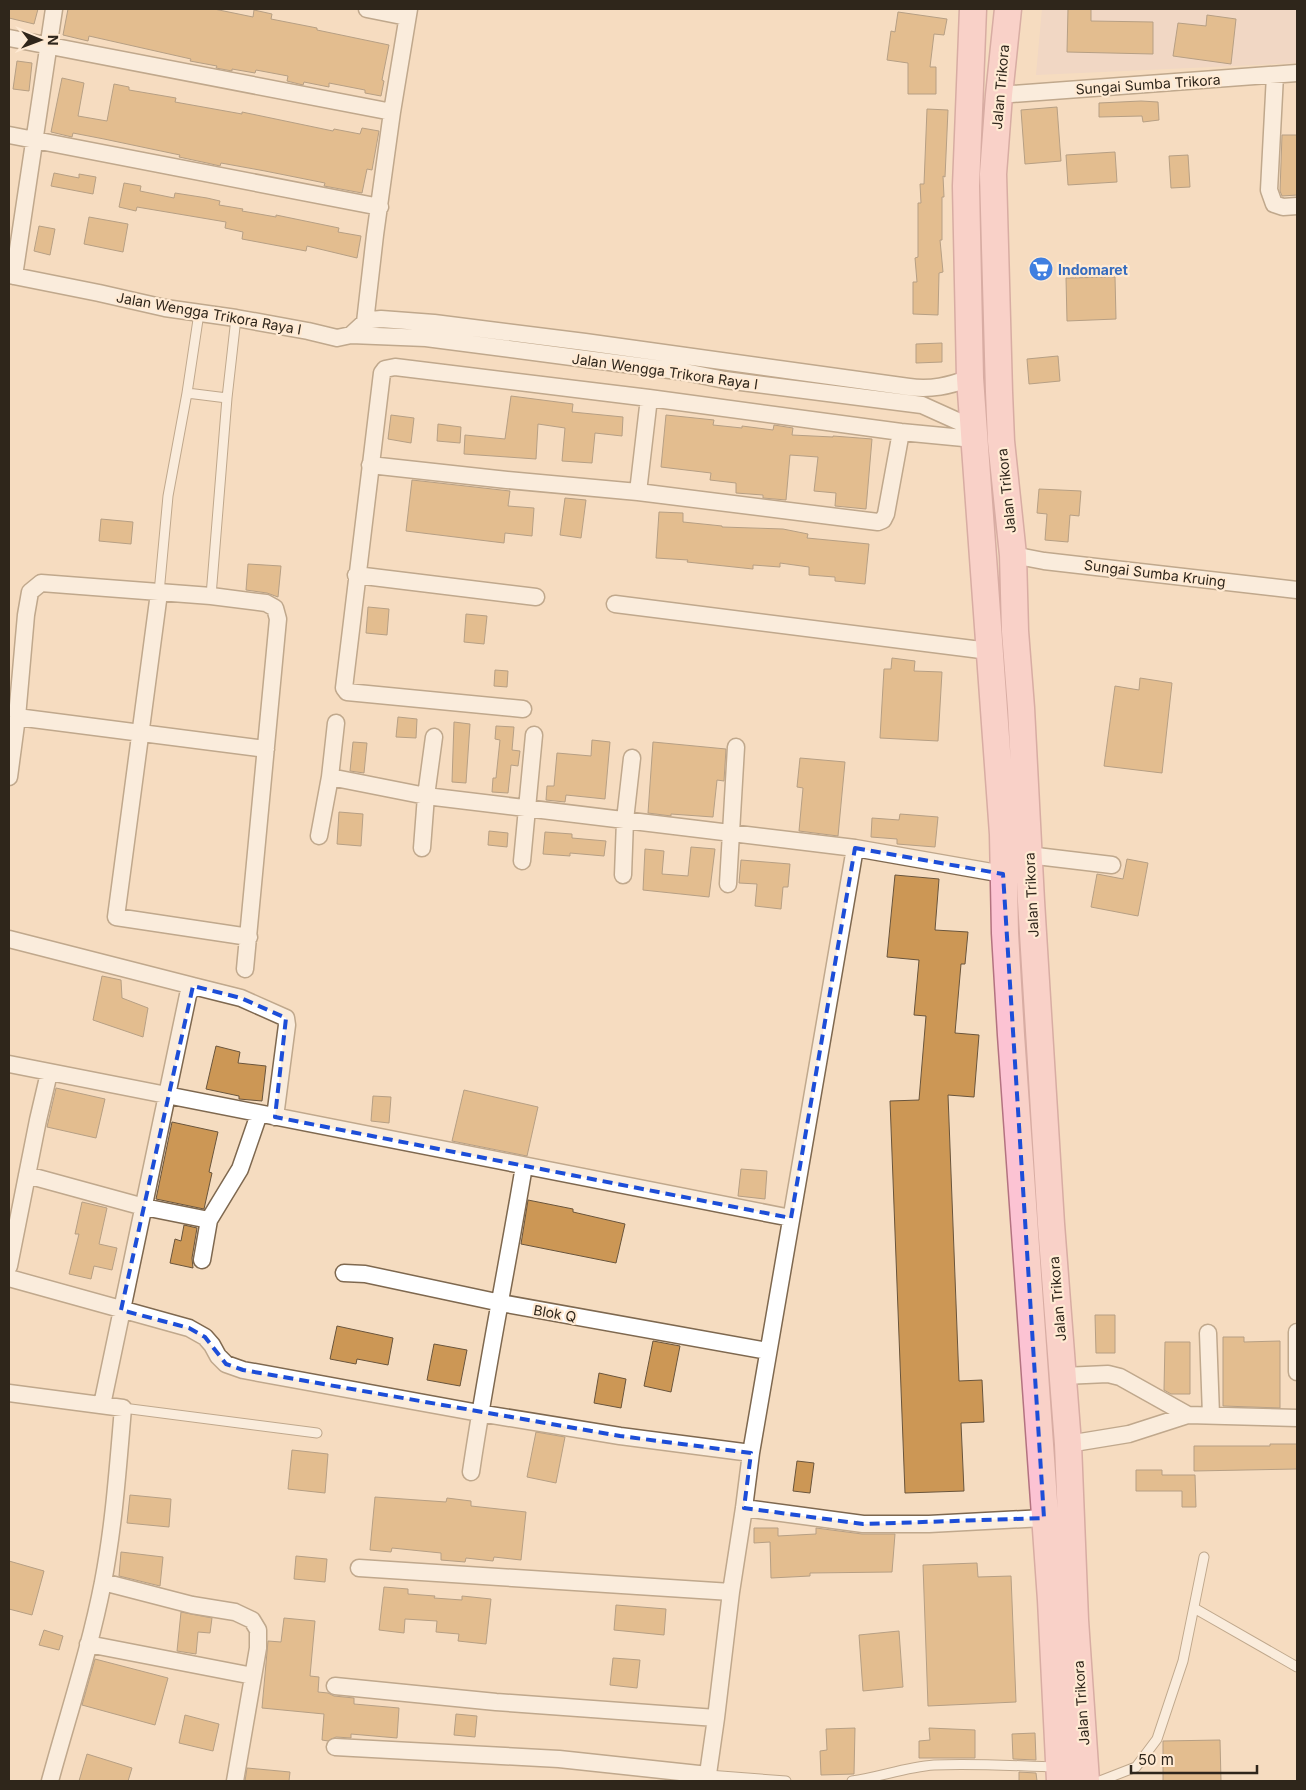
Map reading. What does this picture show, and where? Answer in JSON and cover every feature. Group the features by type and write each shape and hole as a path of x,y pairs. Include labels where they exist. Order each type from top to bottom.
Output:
{"main road":[{"name":"Jalan Trikora","path":"973,9 966,186 970,378 1003,834 1003,874 1011,1035 1051,1600 1060,1774"},
{"name":"Jalan Trikora","path":"1008,9 993,174 1001,441 1013,555 1015,631 1021,708 1028,855 1055,1276 1068,1444 1086,1781"},
{"path":"1029,1284 1040,1288 1045,1287 1055,1276"},
{"path":"1032,1345 1046,1336 1060,1339"}],"street":[{"path":"11,276 35,140 54,9"},
{"path":"360,331 408,13 366,9"},
{"path":"9,38 392,112"},
{"name":"Sungai Sumba Trikora","path":"999,95 1297,73"},
{"path":"1275,75 1269,190 1274,204 1283,207 1297,206"},
{"path":"9,135 380,207"},
{"name":"Jalan Wengga Trikora Raya I","path":"11,276 165,308 236,318 337,338 360,331 426,338 685,372 725,380 923,397 970,378"},
{"path":"523,709 347,692 344,688 370,465 382,373 385,369 390,367 649,398 901,432 974,434"},
{"name":"Jalan Wengga Trikora Raya I","path":"923,397 974,434"},
{"path":"638,492 649,398"},
{"path":"370,465 638,492 878,522 883,520 886,514 901,432"},
{"name":"Sungai Sumba Kruing","path":"1013,555 1044,561 1297,590"},
{"path":"356,575 536,597"},
{"path":"9,777 17,716 26,615 30,592 41,583 210,596 266,603 275,608 278,619 246,969"},
{"path":"158,593 116,917 249,936"},
{"path":"615,604 989,651"},
{"path":"17,716 266,749"},
{"path":"319,836 330,777 336,723"},
{"path":"522,861 534,734"},
{"path":"422,848 426,796 434,737"},
{"path":"728,884 736,747"},
{"path":"623,875 625,820 632,758"},
{"path":"330,777 426,796 855,848 1003,874"},
{"path":"335,1747 559,1759 707,1778 731,1592 767,1351 855,848"},
{"path":"1028,855 1112,865"},
{"path":"9,939 241,998 286,1018 287,1025 267,1115 240,1169 209,1220 202,1260"},
{"path":"102,1405 188,995 193,986"},
{"path":"9,1064 791,1218"},
{"path":"9,1266 49,1073"},
{"path":"471,1472 524,1166"},
{"path":"27,1175 144,1207 209,1220"},
{"name":"Blok Q","path":"344,1273 366,1274 501,1303 767,1351"},
{"path":"9,1278 189,1328 206,1337 218,1356 234,1368 480,1414 620,1436 751,1453"},
{"path":"1296,1332 1297,1372"},
{"path":"1208,1333 1211,1415"},
{"path":"1063,1376 1108,1374 1120,1377 1188,1415"},
{"path":"9,1393 123,1408 116,1489 103,1582 50,1781"},
{"path":"1068,1444 1129,1434 1188,1415 1297,1418"},
{"path":"744,1508 863,1524 928,1524 1044,1518"},
{"path":"359,1568 731,1592"},
{"path":"103,1582 192,1605 235,1612 252,1620 258,1630 258,1648 235,1781"},
{"path":"88,1644 253,1676"},
{"path":"335,1686 496,1702 716,1718"}],"lane":[{"path":"158,593 168,496 187,393 199,313"},
{"path":"210,596 227,398 236,318"},
{"path":"187,393 227,398"},
{"path":"123,1408 316,1433"},
{"path":"1100,1781 1136,1767 1157,1739 1183,1661 1204,1557"},
{"path":"1194,1608 1297,1667"},
{"path":"852,1781 881,1776 902,1769 934,1765 1060,1774"},
{"path":"707,1778 786,1781"}],"highlighted area":[{"path":"855,848 1003,874 1044,1518 863,1524 744,1508 751,1453 620,1436 243,1370 226,1364 205,1337 189,1328 121,1310 193,986 241,998 286,1018 275,1117 791,1218"}],"shaded area":[{"path":"1042,9 1297,9 1297,63 1036,75"}],"building":[{"path":"9,9 38,9 34,24 9,18"},
{"path":"68,9 214,9 253,17 254,10 272,14 271,19 389,45 381,96 365,93 365,90 329,83 329,87 304,82 303,85 287,81 288,76 256,70 255,73 216,68 217,66 190,61 191,59 89,36 88,41 63,35"},
{"path":"1068,9 1091,9 1091,21 1153,22 1153,54 1067,52"},
{"path":"898,12 947,19 944,35 934,34 930,67 936,67 936,94 908,94 908,63 887,60 891,31 895,32"},
{"path":"1207,15 1236,19 1231,64 1173,56 1178,23 1206,26"},
{"path":"17,61 32,63 29,91 13,89"},
{"path":"62,78 84,83 78,116 107,121 114,84 129,87 129,90 176,98 175,102 242,114 242,112 333,131 334,129 360,134 362,128 379,131 372,170 367,169 362,193 324,186 325,183 265,171 221,163 220,166 179,157 180,155 104,139 73,133 72,137 51,132"},
{"path":"1158,102 1159,120 1143,122 1142,116 1099,117 1099,103"},
{"path":"1057,107 1061,161 1025,164 1021,110"},
{"path":"927,109 948,110 945,177 943,176 944,197 942,197 942,240 940,240 943,272 939,273 938,315 913,314 913,282 917,282 915,258 918,257 918,203 921,203 920,184 924,184"},
{"path":"1282,135 1297,135 1297,195 1282,196 1280,191"},
{"path":"1115,152 1117,182 1068,185 1066,155"},
{"path":"1188,155 1190,187 1171,188 1169,156"},
{"path":"54,173 79,178 79,174 96,177 93,194 51,186"},
{"path":"124,183 141,186 140,191 174,198 175,193 207,198 220,201 219,205 243,209 242,211 276,217 276,215 339,228 338,232 361,236 357,258 307,246 306,251 242,239 243,232 225,228 226,222 137,207 136,211 119,207"},
{"path":"89,217 128,224 123,252 84,244"},
{"path":"39,226 55,229 50,255 34,251"},
{"path":"1115,277 1116,319 1067,321 1066,278"},
{"path":"942,343 942,362 916,363 916,344"},
{"path":"1058,356 1060,381 1029,384 1027,359"},
{"path":"511,396 573,404 572,412 623,417 622,436 595,433 592,463 562,461 565,428 538,424 536,459 464,454 465,435 505,439"},
{"path":"391,415 414,418 411,443 388,439"},
{"path":"666,415 714,420 713,425 742,428 742,426 773,430 774,425 793,428 792,435 872,439 866,509 835,506 836,493 814,491 818,457 790,455 786,500 763,498 763,495 736,493 736,483 710,480 711,473 661,467"},
{"path":"438,424 461,427 460,443 437,441"},
{"path":"412,480 510,491 508,506 534,508 532,536 505,533 504,543 406,531"},
{"path":"1039,489 1081,491 1079,516 1070,515 1068,542 1045,540 1047,514 1037,513"},
{"path":"565,498 586,500 581,538 560,535"},
{"path":"659,512 683,513 683,522 722,527 783,529 808,534 807,538 869,544 865,584 835,581 835,577 809,575 809,567 780,563 780,567 753,565 753,569 687,562 688,560 656,558"},
{"path":"101,519 133,522 131,544 99,541"},
{"path":"248,564 281,566 278,597 267,593 246,590"},
{"path":"368,607 389,609 387,635 366,633"},
{"path":"466,614 487,616 484,644 464,642"},
{"path":"892,658 915,661 914,671 942,672 938,741 880,738 884,669 891,669"},
{"path":"495,670 508,671 507,687 494,686"},
{"path":"1140,678 1172,683 1162,773 1104,766 1115,686 1139,690"},
{"path":"398,717 417,719 416,738 396,737"},
{"path":"454,722 470,724 466,783 452,782"},
{"path":"496,726 514,727 512,750 520,751 518,766 511,765 508,793 492,792 493,778 496,778 500,740 495,739"},
{"path":"592,740 610,742 605,799 566,795 565,802 546,800 547,786 554,786 557,753 591,756"},
{"path":"353,742 367,743 364,773 350,771"},
{"path":"653,742 726,749 724,781 717,780 713,817 671,814 671,816 648,813"},
{"path":"800,758 845,762 838,836 799,831 803,788 797,787"},
{"path":"339,812 363,814 361,846 337,844"},
{"path":"900,814 938,817 935,847 897,844 897,839 871,837 872,818 899,820"},
{"path":"489,831 508,833 507,847 488,845"},
{"path":"545,832 572,834 572,838 606,841 604,856 570,853 570,856 543,854"},
{"path":"691,847 715,849 709,897 643,890 645,849 664,851 662,874 688,876"},
{"path":"1127,859 1148,863 1138,916 1091,907 1097,874 1123,879"},
{"path":"741,860 790,864 788,887 783,887 781,909 755,906 757,884 739,883"},
{"path":"895,875 939,879 935,930 968,932 965,964 961,964 955,1033 979,1035 974,1097 948,1095 959,1381 982,1380 984,1422 961,1423 964,1491 905,1493 890,1101 919,1100 926,1016 914,1015 919,960 887,957"},
{"path":"102,976 121,980 122,998 148,1008 143,1037 93,1020"},
{"path":"216,1046 240,1052 238,1063 266,1066 262,1101 239,1099 239,1096 206,1089"},
{"path":"56,1088 105,1099 96,1138 47,1127"},
{"path":"464,1090 538,1107 527,1156 452,1141"},
{"path":"373,1096 391,1097 389,1123 371,1121"},
{"path":"172,1122 218,1132 209,1172 212,1173 204,1209 156,1199"},
{"path":"741,1169 767,1171 765,1199 738,1196"},
{"path":"528,1200 573,1209 573,1212 625,1224 616,1263 521,1244"},
{"path":"82,1202 107,1208 99,1244 117,1248 112,1270 94,1266 91,1279 69,1274 79,1234 75,1234"},
{"path":"184,1225 197,1228 192,1258 193,1268 170,1263 175,1239 181,1241"},
{"path":"1095,1315 1115,1315 1115,1353 1096,1353"},
{"path":"337,1326 393,1338 388,1365 357,1359 356,1364 330,1359"},
{"path":"1223,1337 1244,1337 1244,1342 1280,1341 1280,1408 1223,1406"},
{"path":"653,1341 680,1346 671,1392 644,1386"},
{"path":"1165,1342 1190,1342 1190,1394 1171,1394 1164,1390"},
{"path":"434,1344 467,1350 460,1386 427,1380"},
{"path":"599,1373 626,1379 621,1408 594,1403"},
{"path":"536,1432 565,1437 556,1483 527,1477"},
{"path":"1270,1444 1297,1444 1297,1469 1194,1471 1194,1446 1270,1446"},
{"path":"292,1450 328,1454 325,1493 288,1489"},
{"path":"797,1461 814,1463 810,1493 793,1491"},
{"path":"1136,1470 1162,1470 1162,1475 1195,1475 1196,1507 1182,1507 1182,1491 1136,1491"},
{"path":"130,1495 171,1499 169,1527 127,1523"},
{"path":"375,1497 446,1502 447,1498 471,1501 471,1506 526,1512 521,1560 494,1557 493,1561 466,1558 465,1562 441,1560 441,1553 392,1548 391,1552 370,1550"},
{"path":"754,1528 778,1528 778,1536 816,1534 816,1528 862,1534 895,1534 892,1572 810,1573 810,1576 771,1578 770,1542 754,1543"},
{"path":"121,1552 163,1557 160,1586 119,1576"},
{"path":"296,1556 327,1559 325,1582 294,1579"},
{"path":"9,1561 44,1571 32,1615 9,1609"},
{"path":"977,1563 978,1577 1011,1576 1016,1702 928,1706 923,1565"},
{"path":"384,1587 408,1589 408,1594 435,1596 434,1598 462,1600 462,1596 491,1599 486,1644 458,1641 459,1634 436,1632 437,1621 405,1619 404,1633 379,1630"},
{"path":"616,1605 666,1609 664,1635 614,1630"},
{"path":"181,1612 212,1618 210,1633 198,1632 196,1654 177,1651"},
{"path":"284,1618 315,1621 310,1676 319,1677 318,1692 354,1698 354,1704 399,1708 397,1738 351,1734 351,1738 336,1737 328,1741 322,1740 324,1714 262,1708 268,1641 281,1642"},
{"path":"44,1630 63,1636 59,1650 39,1645"},
{"path":"899,1631 903,1687 863,1691 859,1635"},
{"path":"613,1658 640,1660 637,1688 610,1685"},
{"path":"95,1659 168,1678 155,1725 82,1705"},
{"path":"456,1714 477,1716 475,1737 454,1735"},
{"path":"185,1715 219,1724 213,1751 179,1743"},
{"path":"855,1728 854,1774 821,1775 820,1751 827,1750 826,1729"},
{"path":"929,1728 975,1730 975,1758 919,1758 919,1741 930,1740"},
{"path":"1035,1733 1036,1760 1013,1759 1012,1734"},
{"path":"1220,1740 1221,1781 1163,1781 1163,1741"},
{"path":"87,1754 132,1768 128,1781 79,1781"},
{"path":"247,1768 290,1772 289,1781 245,1781"},
{"path":"1019,1772 1036,1773 1037,1781 1019,1781"}],"place":[{"name":"Indomaret","path":"1041,269"}]}
